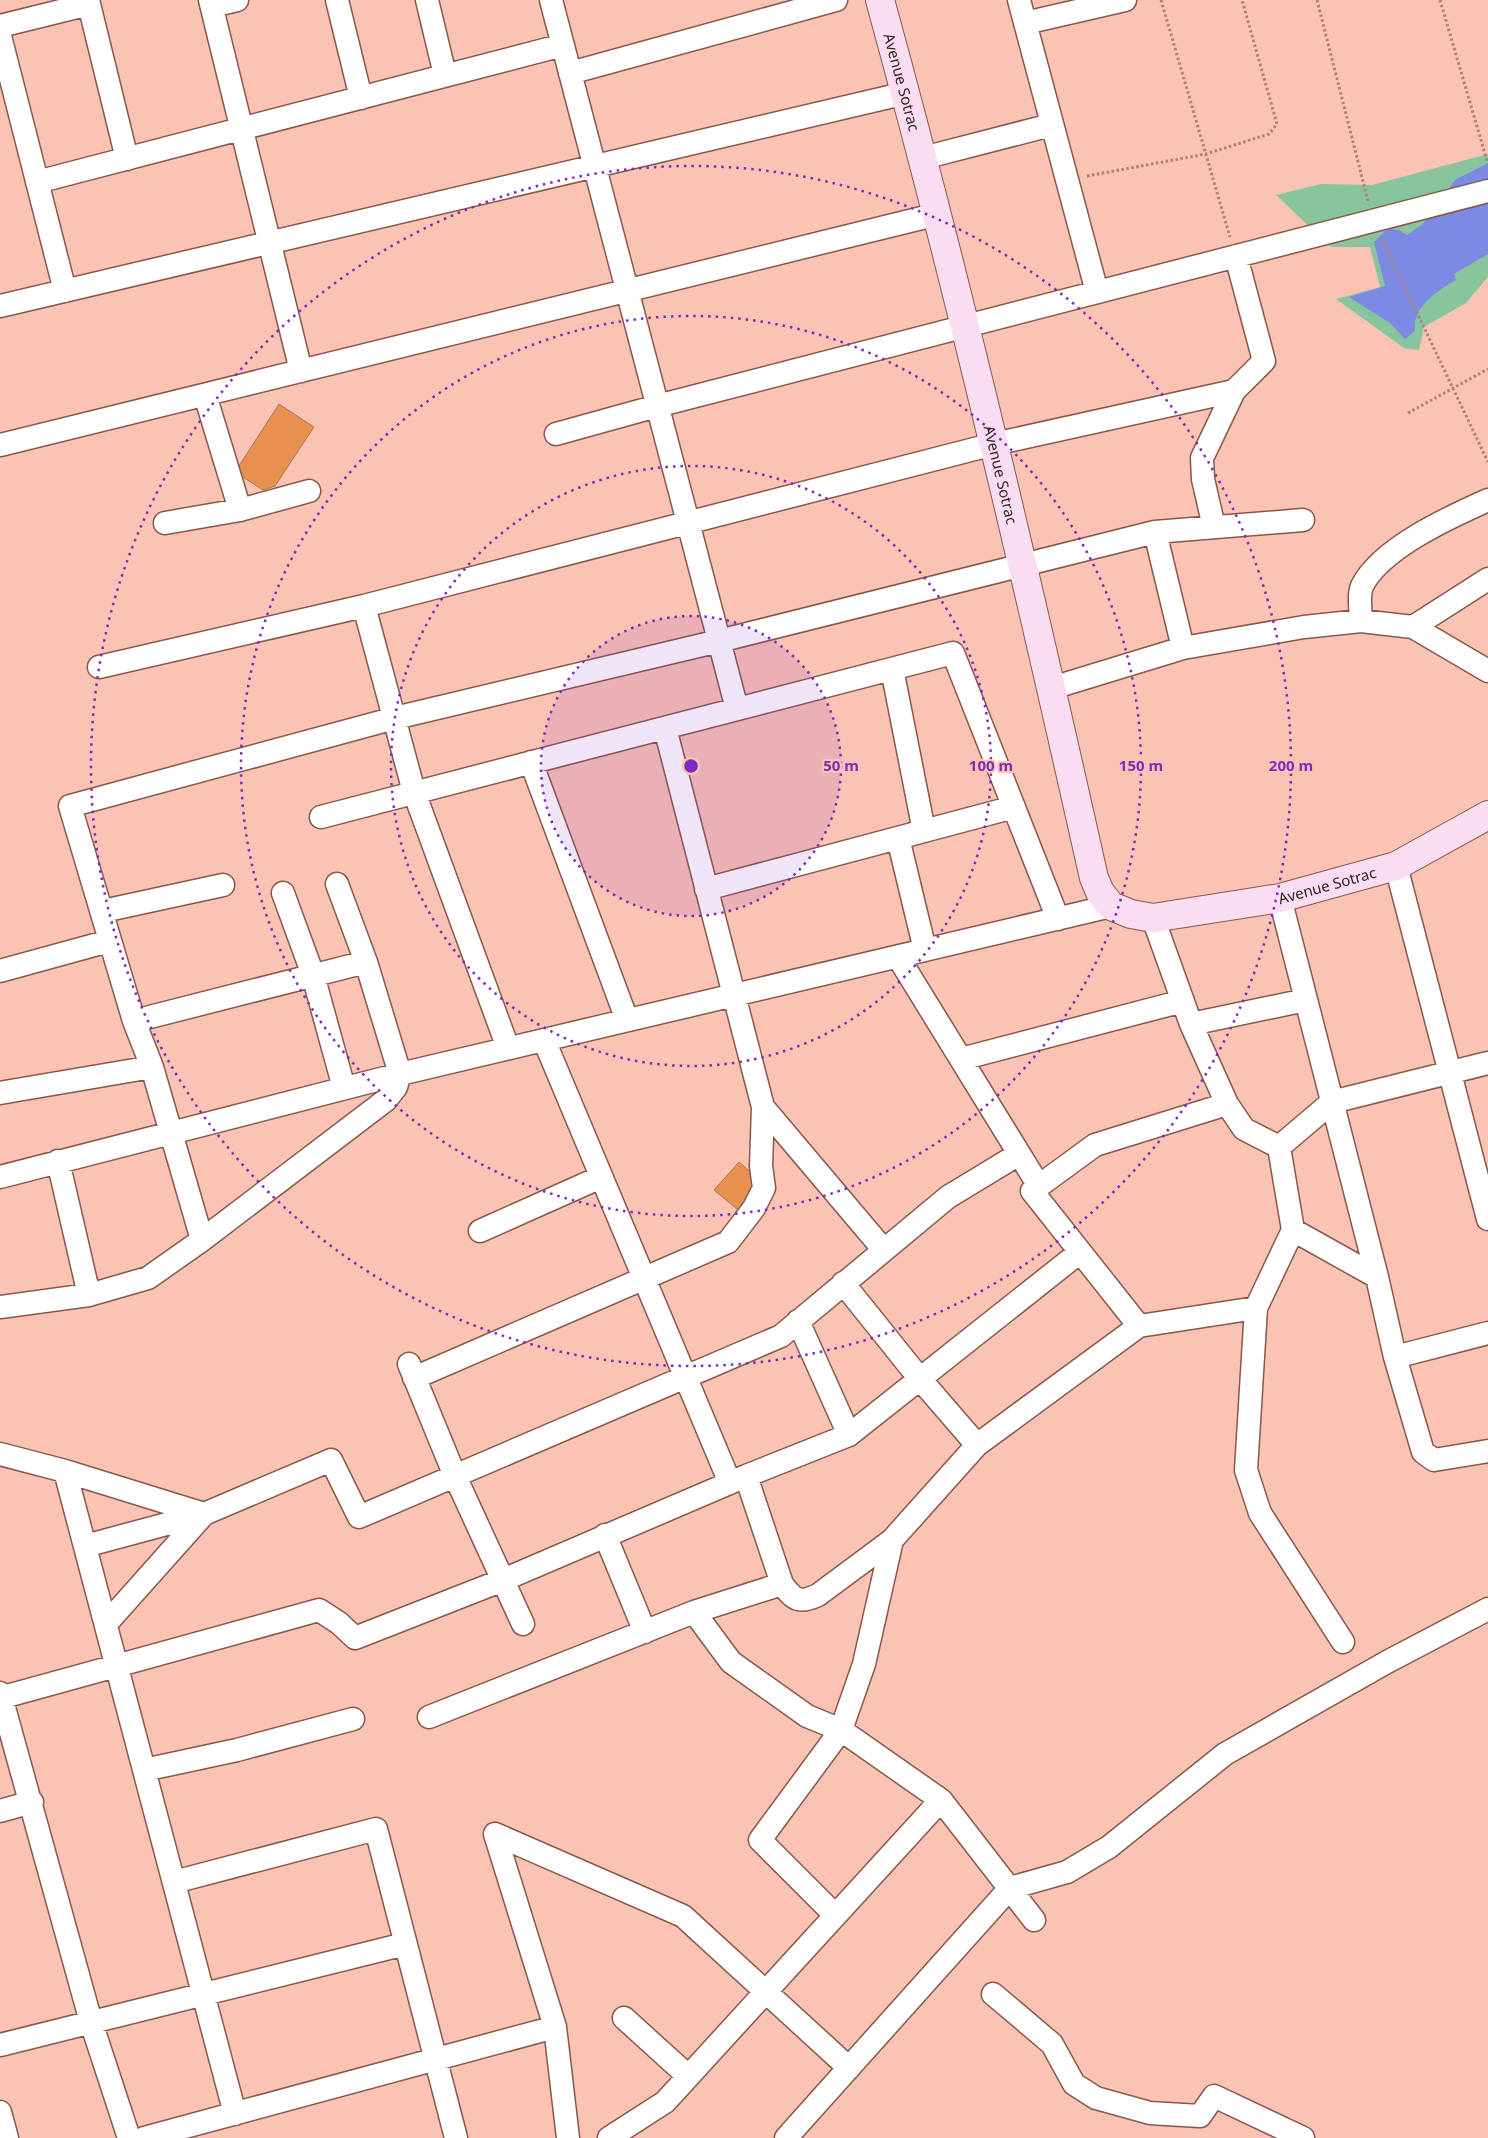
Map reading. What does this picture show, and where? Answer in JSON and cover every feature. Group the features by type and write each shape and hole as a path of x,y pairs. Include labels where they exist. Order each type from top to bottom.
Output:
{"street":[{"path":"237,0 211,3 302,371"},
{"path":"337,0 361,98"},
{"path":"427,0 445,75"},
{"path":"551,0 737,709"},
{"path":"570,73 836,0"},
{"name":"Avenue Sotrac","path":"880,0 966,326 1024,565 1094,878 1100,892 1112,906 1130,914 1153,918 1280,898 1396,866 1488,815"},
{"path":"1018,0 1098,292"},
{"path":"1025,23 1125,0"},
{"path":"0,26 88,2 127,159"},
{"path":"0,36 65,291"},
{"path":"37,182 563,45"},
{"path":"0,306 906,93"},
{"path":"923,158 1051,125"},
{"path":"556,434 657,406 1488,191"},
{"path":"0,446 938,214"},
{"path":"1214,527 1203,479 1202,458 1234,391 1264,361 1236,256"},
{"path":"99,667 364,606 994,444 1234,391"},
{"path":"205,395 240,510"},
{"path":"165,523 240,510 309,491"},
{"path":"1361,621 1361,588 1372,570 1398,549 1445,519 1488,500"},
{"path":"202,1240 152,1067 134,1021 109,942 103,911 70,806 395,718 719,641 1155,532 1304,520"},
{"path":"1155,532 1183,648"},
{"path":"1413,628 1488,579"},
{"path":"364,606 414,792 508,1048"},
{"path":"1052,688 1183,648 1304,627 1361,621 1413,628 1488,671"},
{"path":"322,817 953,653 1058,919"},
{"path":"892,669 924,831"},
{"path":"523,1624 455,1476 411,1371 644,1280 728,1242 754,1208 764,1188 761,1166 763,1107 665,728"},
{"path":"531,762 627,1020"},
{"path":"706,889 1014,807"},
{"path":"898,838 925,950"},
{"path":"1396,866 1450,1073 1484,1183 1488,1219"},
{"path":"0,1307 89,1295 148,1278 202,1240 386,1100 396,1087 400,1074 366,962 337,884"},
{"path":"103,911 223,885"},
{"path":"283,893 313,975 344,1088"},
{"path":"1280,898 1377,1278 1395,1357 1423,1452 1434,1460 1488,1451"},
{"path":"0,1177 400,1074 1112,906"},
{"path":"1153,918 1191,1024 1227,1104 1244,1129 1279,1147"},
{"path":"0,971 109,942"},
{"path":"898,957 1039,1186"},
{"path":"134,1021 366,962"},
{"path":"1191,1024 1306,1000"},
{"path":"961,1059 1183,1001"},
{"path":"544,1040 685,1377 738,1479 782,1584 791,1596 798,1600 809,1599 818,1595 892,1540 977,1445 1139,1326 1256,1308"},
{"path":"1279,1147 1332,1102 1488,1064"},
{"path":"0,1093 152,1067"},
{"path":"1139,1326 1032,1192 1095,1145 1227,1104"},
{"path":"763,1107 883,1249"},
{"path":"1279,1147 1293,1230 1256,1308 1246,1470 1260,1513 1343,1642"},
{"path":"85,1546 204,1514 331,1460 359,1517 781,1336 883,1249 948,1197 1019,1154"},
{"path":"58,1161 89,1295"},
{"path":"480,1231 601,1176"},
{"path":"1293,1230 1377,1278"},
{"path":"129,2138 91,2022 32,1802 0,1696 319,1610 355,1638 503,1580 738,1479 849,1435 1080,1252"},
{"path":"843,1283 920,1379 977,1445"},
{"path":"798,1321 849,1435"},
{"path":"1395,1357 1488,1333"},
{"path":"0,1454 65,1471 204,1514"},
{"path":"65,1471 235,2114"},
{"path":"106,1624 204,1514"},
{"path":"605,1535 645,1632"},
{"path":"835,1915 760,1840 841,1730 864,1664 892,1540"},
{"path":"429,1718 694,1612 782,1584"},
{"path":"786,2138 1010,1888 1067,1872 1110,1847 1225,1754 1387,1662 1488,1610"},
{"path":"694,1612 731,1662 807,1716 841,1730 941,1800 1034,1920"},
{"path":"144,1770 237,1750 353,1719"},
{"path":"609,2138 665,2102 941,1800"},
{"path":"0,1811 32,1802"},
{"path":"174,1882 376,1829 434,2060 456,2138"},
{"path":"568,2138 555,2027 495,1834 683,1916 849,2068"},
{"path":"0,2045 405,1944"},
{"path":"993,1994 1052,2044 1074,2084 1096,2098 1150,2113 1200,2116 1214,2096 1303,2138"},
{"path":"624,2018 688,2076"},
{"path":"144,2138 555,2027"},
{"path":"0,2112 7,2138"}],"path":[{"path":"1161,0 1236,256"},
{"path":"1067,179 1206,154 1269,134 1277,124 1242,0"},
{"path":"1317,0 1373,221 1488,462"},
{"path":"1440,0 1488,164"},
{"path":"1408,413 1488,369"}],"green space":[{"path":"1488,154 1488,277 1466,303 1424,327 1419,350 1404,348 1336,299 1380,287 1370,247 1331,247 1276,195 1321,184 1372,185"}],"water":[{"path":"1488,163 1488,254 1454,274 1456,280 1428,300 1418,314 1415,322 1415,331 1405,339 1390,323 1349,297 1385,286 1374,242 1387,229 1399,230 1407,235 1423,224 1455,180"}],"building":[{"path":"279,404 314,427 275,486 263,490 235,472"},
{"path":"739,1162 762,1182 738,1210 714,1190"}]}
